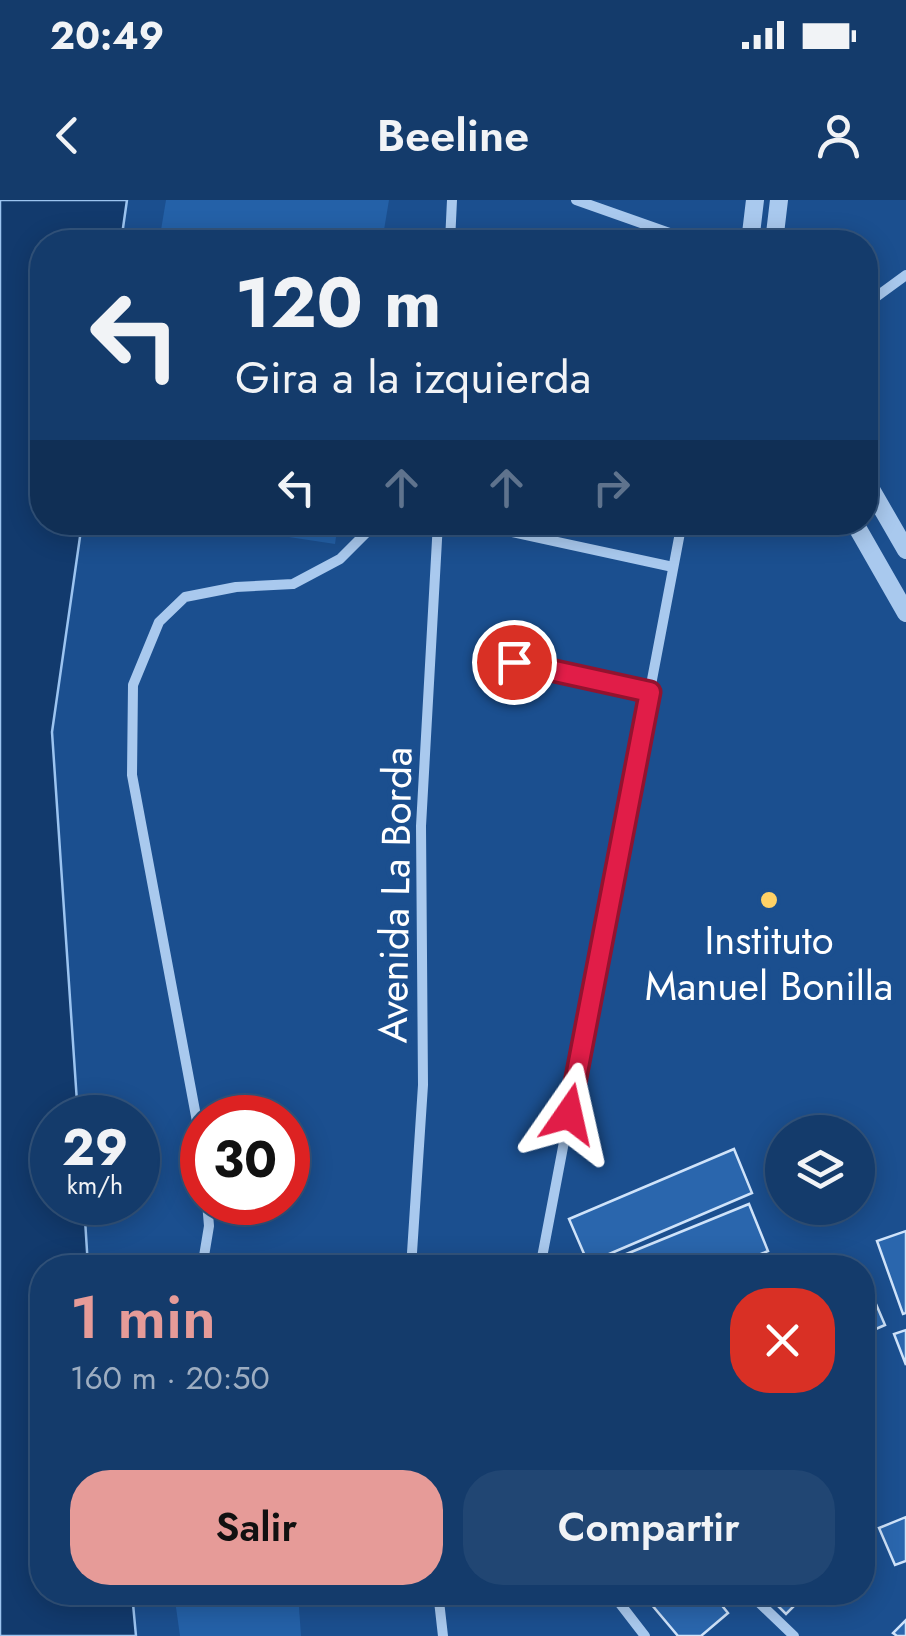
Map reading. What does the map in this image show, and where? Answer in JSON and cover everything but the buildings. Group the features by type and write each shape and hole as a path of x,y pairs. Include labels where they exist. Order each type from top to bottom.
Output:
{"street":[{"path":"451,230 452,200"},
{"path":"576,200 661,230"},
{"path":"751,230 755,200"},
{"path":"775,230 779,200"},
{"path":"878,296 906,275"},
{"path":"878,502 906,550"},
{"path":"192,1095 132,775 133,685 159,622 184,597 236,587 293,584 340,559 365,535"},
{"name":"Avenida La Borda","path":"412,1255 423,1085 421,826 437,535"},
{"path":"525,535 674,567"},
{"path":"542,1255 680,535"},
{"path":"862,535 906,612"},
{"path":"514,662 650,692"},
{"path":"204,1255 209,1225"},
{"path":"439,1605 443,1636"},
{"path":"621,1605 644,1636"},
{"path":"762,1605 794,1636"}],"shaded area":[{"path":"0,200 127,200 123,230 30,230 30,535 80,535 52,732 77,1095 30,1095 30,1225 85,1225 87,1255 30,1255 30,1605 133,1605 136,1636 0,1636"},
{"path":"166,200 389,200 384,230 161,230"},
{"path":"275,535 336,535 335,544"},
{"path":"176,1605 299,1605 301,1636 180,1636"}],"place":[{"name":"Instituto Manuel Bonilla","path":"769,900"}],"route":[{"path":"514,662 650,692 569,1114"}]}
